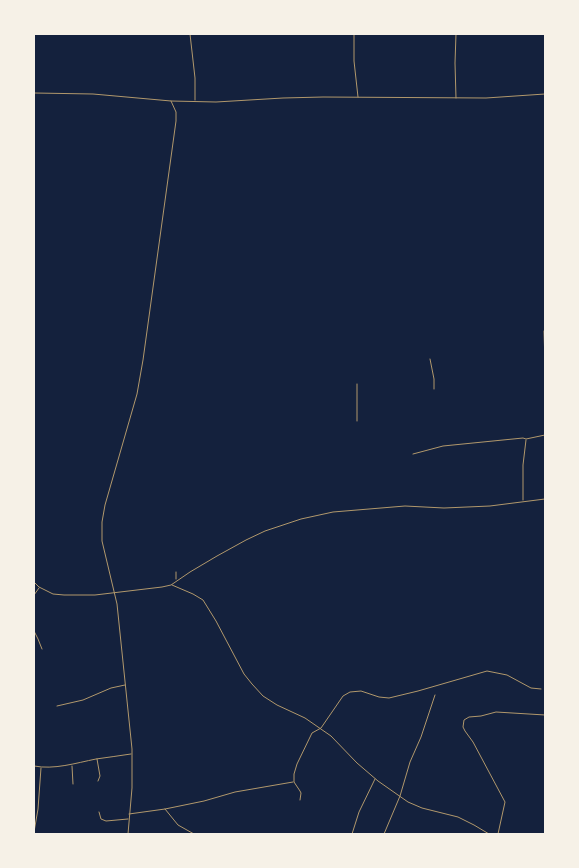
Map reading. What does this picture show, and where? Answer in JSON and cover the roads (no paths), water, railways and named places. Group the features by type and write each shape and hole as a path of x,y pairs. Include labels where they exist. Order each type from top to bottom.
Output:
{"street":[{"path":"190,34 195,78 195,101"},
{"path":"354,34 354,61 358,97"},
{"path":"456,34 456,98"},
{"path":"34,93 93,94 171,101 216,102 282,98 486,98 545,94"},
{"path":"128,834 132,788 132,754 117,604 102,541 102,522 105,505 137,394 143,360 176,121 176,112 171,101"},
{"path":"544,331 545,363"},
{"path":"430,359 434,390"},
{"path":"357,384 357,421"},
{"path":"412,454 443,446 526,439 545,435"},
{"path":"523,501 526,439"},
{"path":"34,582 39,587 53,594 60,595 95,595 171,585 246,540 301,519 333,512 378,508 405,506 444,508 490,506 545,499"},
{"path":"176,572 177,581"},
{"path":"171,585 203,600 244,674 263,696 305,718 331,736 357,763 408,802 422,808 455,816 489,834"},
{"path":"34,595 39,587"},
{"path":"34,631 42,649"},
{"path":"300,800 301,793 294,782 294,774 312,733 321,728 344,696 353,691 361,691 389,698 487,670 507,675 531,688 541,689"},
{"path":"57,706 83,700 111,688 126,685"},
{"path":"384,834 400,796 410,762 435,696"},
{"path":"498,834 505,802 465,730 464,720 496,712 545,715"},
{"path":"34,766 72,765 132,754"},
{"path":"97,759 100,776 98,781"},
{"path":"72,765 73,784"},
{"path":"34,832 38,809 41,767"},
{"path":"352,834 359,812 375,778"},
{"path":"129,814 165,809 235,792 294,782"},
{"path":"165,809 178,825 194,834"},
{"path":"99,812 106,821 128,819"}]}
